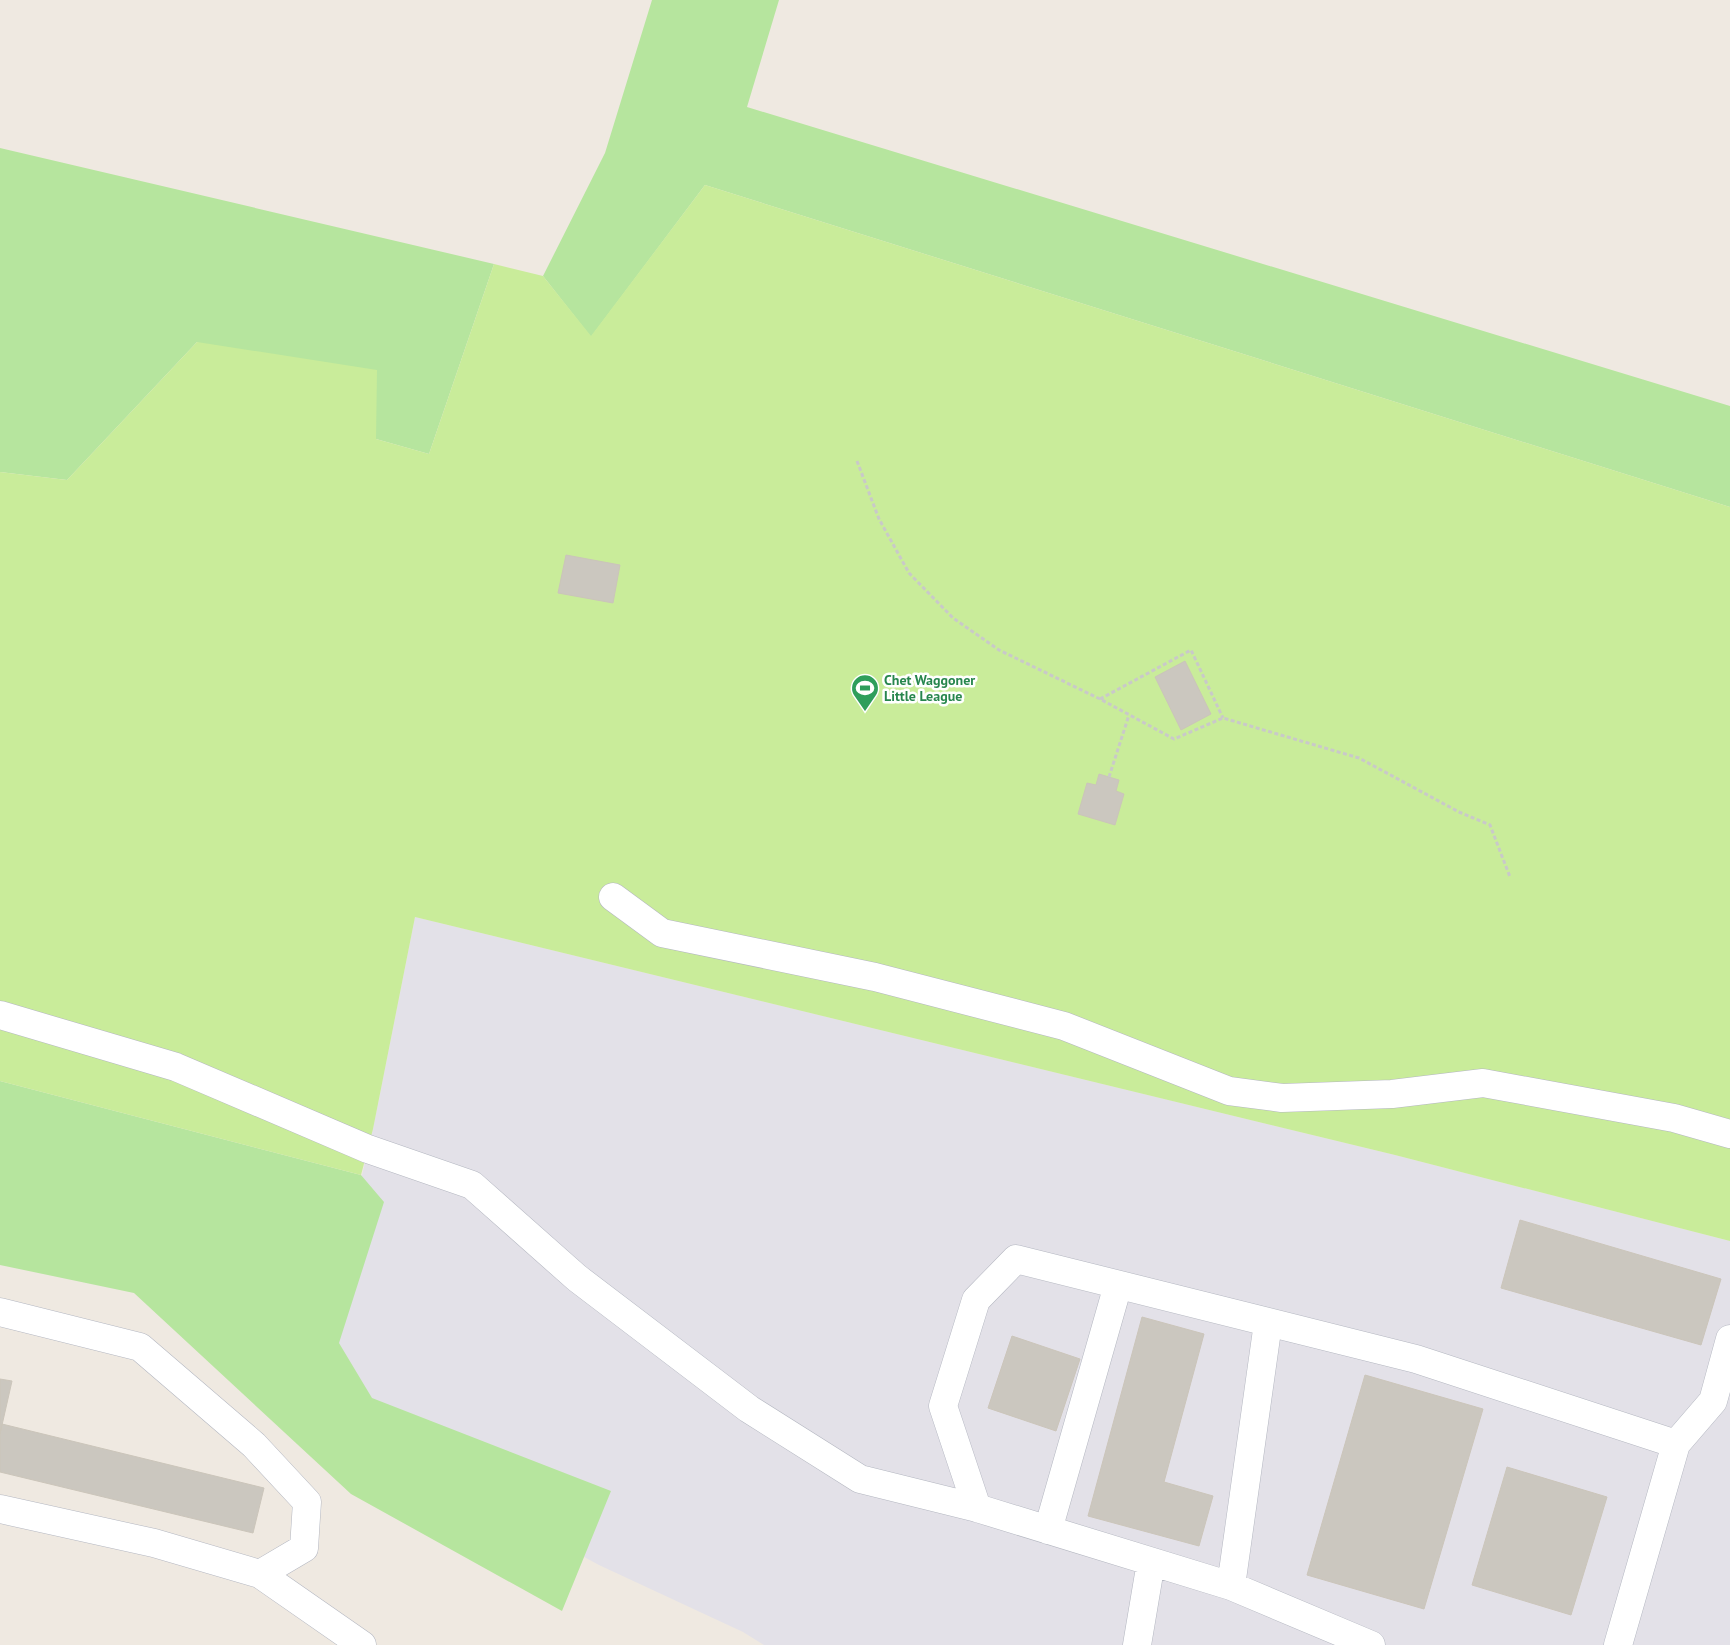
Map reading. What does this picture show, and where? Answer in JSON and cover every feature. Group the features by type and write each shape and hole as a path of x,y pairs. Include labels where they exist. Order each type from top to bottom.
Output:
{"lane":[{"path":"613,897 662,933 874,977 1064,1026 1229,1091 1282,1098 1392,1094 1483,1083 1674,1118 1730,1134"},
{"path":"0,1015 176,1067 368,1149 472,1186 577,1278 749,1409 860,1479 978,1508 1231,1586 1328,1637 1371,1645"},
{"path":"978,1508 943,1406 976,1300 1016,1259 1416,1359 1676,1444"},
{"path":"1048,1530 1118,1285"},
{"path":"0,1312 140,1347 254,1445 307,1502 304,1548 260,1574"},
{"path":"1231,1586 1268,1323"},
{"path":"1618,1645 1676,1444 1713,1401 1730,1338"},
{"path":"0,1509 154,1543 260,1574 362,1645"},
{"path":"1137,1645 1151,1562"}],"path":[{"path":"857,461 879,520 909,573 953,618 999,650 1100,699 1174,739 1223,718 1360,758 1458,812 1490,825 1510,877"},
{"path":"1100,699 1191,650 1223,718"},
{"path":"1109,777 1130,715"}],"shaded area":[{"path":"415,917 1395,1155 1730,1241 1730,1645 764,1645 743,1632 599,1565 474,1497 311,1389 373,1129"}],"green space":[{"path":"652,0 779,0 747,107 1730,406 1730,507 705,185 591,337 543,276 605,153"},
{"path":"0,148 494,264 429,454 376,439 197,342 67,480 0,472"},
{"name":"Chet Waggoner Little League","path":"705,185 1730,507 1730,1241 1395,1155 415,917 373,1129 361,1175 0,1081 0,472 67,480 197,342 377,370 376,439 429,454 494,264 543,276 591,336"},
{"path":"0,1081 361,1175 384,1202 339,1343 372,1398 611,1491 562,1611 351,1494 134,1293 0,1265"}],"building":[{"path":"566,555 620,565 613,603 558,593"},
{"path":"1185,661 1211,714 1181,730 1155,677"},
{"path":"1099,774 1119,780 1116,791 1124,794 1115,825 1078,814 1087,783 1096,785"},
{"path":"1520,1220 1721,1279 1701,1345 1501,1288"},
{"path":"1142,1317 1204,1334 1164,1482 1213,1496 1199,1546 1088,1516"},
{"path":"1012,1336 1080,1359 1056,1431 988,1408"},
{"path":"1365,1375 1483,1409 1424,1609 1307,1575"},
{"path":"0,1379 12,1381 0,1434"},
{"path":"2,1424 264,1488 253,1533 0,1472 0,1434"},
{"path":"1507,1467 1607,1497 1571,1615 1472,1585"}],"place":[{"name":"Chet Waggoner Little League","path":"865,712"}]}
